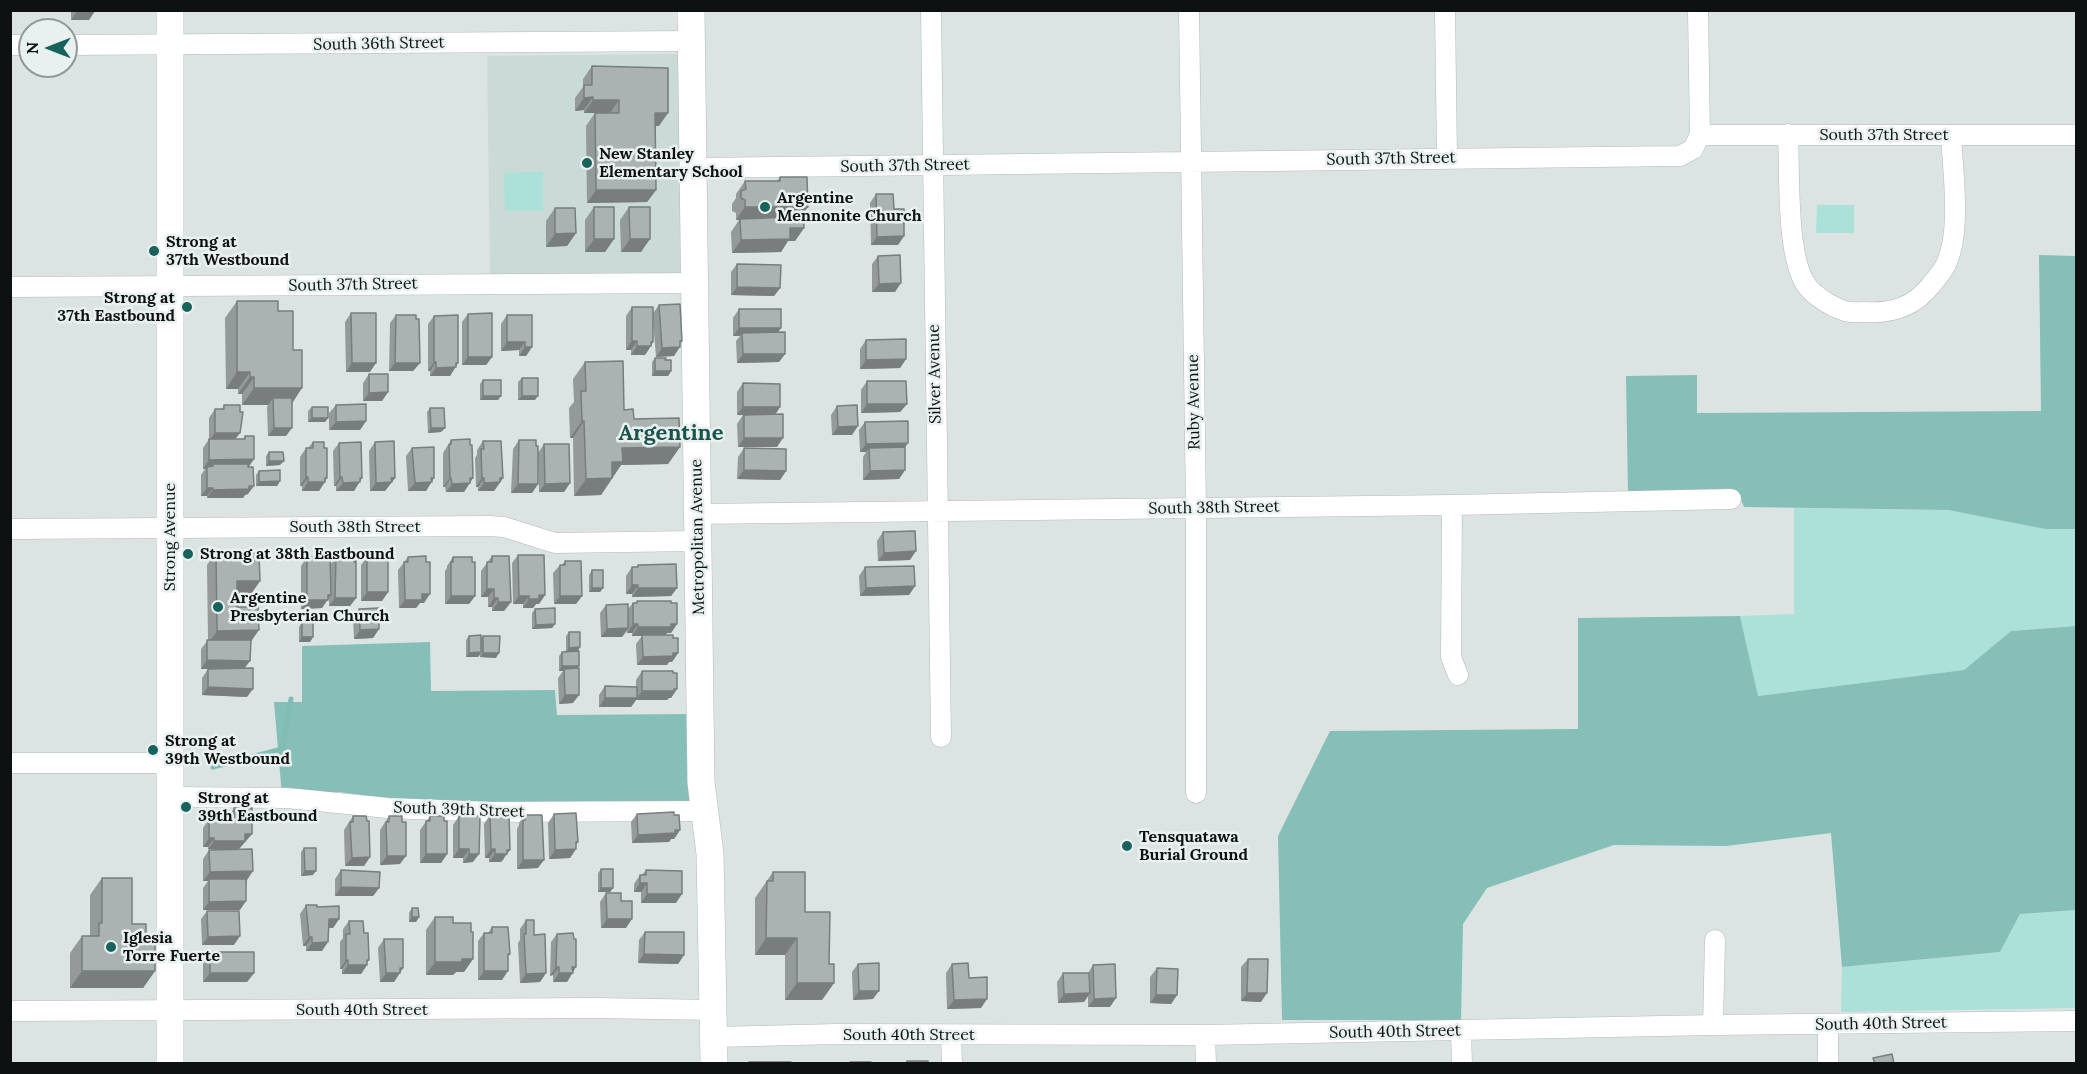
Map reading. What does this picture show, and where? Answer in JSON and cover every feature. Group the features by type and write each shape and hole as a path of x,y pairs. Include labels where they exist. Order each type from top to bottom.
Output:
{"street":[{"name":"Strong Avenue","path":"170,10 170,1064"},
{"name":"Metropolitan Avenue","path":"691,10 701,771 710,854 714,1050"},
{"name":"Silver Avenue","path":"931,10 941,737"},
{"name":"Ruby Avenue","path":"1189,10 1196,509 1196,793"},
{"path":"1445,10 1447,158"},
{"path":"1698,10 1700,135"},
{"name":"South 36th Street","path":"78,45 692,41"},
{"path":"1788,134 1792,243 1805,284 1822,299 1846,311 1868,313 1887,313 1910,305 1926,292 1947,264 1955,224 1951,136"},
{"name":"South 37th Street","path":"694,168 1680,156 1693,149 1700,135 2076,135"},
{"name":"South 37th Street","path":"10,287 696,283"},
{"name":"South 38th Street","path":"10,529 489,526 504,527 555,543 697,528 937,512 1731,499"},
{"path":"1452,505 1451,657 1458,675"},
{"path":"10,763 170,763"},
{"name":"South 39th Street","path":"170,797 287,798 388,808 491,812 704,810"},
{"path":"1713,1025 1715,939"},
{"name":"South 40th Street","path":"10,1011 596,1008 714,1010"},
{"name":"South 40th Street","path":"714,1050 837,1034 1205,1035 1713,1025 2076,1021"},
{"path":"1828,1025 1828,1064"},
{"path":"1461,1031 1462,1064"},
{"path":"1205,1035 1206,1064"},
{"path":"951,1036 952,1064"}],"shaded area":[{"name":"New Stanley Elementary School","path":"679,55 682,274 490,275 487,56"}],"green space":[{"path":"543,172 543,210 505,211 504,173"},
{"path":"1817,205 1854,205 1854,233 1816,233"},
{"path":"2039,255 2076,256 2076,529 2045,529 1948,510 1744,507 1737,490 1628,493 1626,376 1697,375 1697,413 2041,411"},
{"path":"1794,508 1948,510 2045,529 2076,529 2076,626 2011,631 1964,670 1758,696 1740,616 1794,614"},
{"path":"1740,616 1758,696 1964,670 2011,631 2076,626 2076,910 2020,914 2000,952 1842,967 1831,833 1726,846 1614,845 1487,888 1463,924 1461,1020 1282,1020 1278,836 1330,731 1578,729 1578,618"},
{"path":"430,642 431,691 555,690 557,715 692,714 690,803 412,802 339,792 282,796 274,702 302,702 302,646"},
{"path":"2076,910 2076,1008 1841,1012 1842,967 2000,952 2020,914"}],"building":[{"path":"592,66 668,68 668,113 655,113 656,190 596,190 595,113 619,113 619,100 584,98 584,85 592,85"},
{"path":"780,177 807,177 808,207 745,207 741,191 746,189 745,181 780,181"},
{"path":"876,194 893,194 894,209 904,209 904,236 877,237"},
{"path":"594,207 614,207 614,239 594,239"},
{"path":"629,207 650,207 650,239 630,239"},
{"path":"555,208 575,208 576,233 555,234"},
{"path":"803,209 804,228 790,228 790,239 741,240 740,219 792,217 792,210"},
{"path":"900,255 901,283 879,284 878,256"},
{"path":"737,264 781,265 780,288 737,287"},
{"path":"237,301 278,301 278,311 293,311 293,350 302,350 302,388 254,388 254,377 250,377 250,372 237,372"},
{"path":"680,304 682,341 680,341 680,347 662,348 659,305"},
{"path":"632,307 653,307 651,346 637,346 637,341 632,341"},
{"path":"739,309 781,309 781,328 739,328"},
{"path":"351,313 376,313 376,363 352,363"},
{"path":"492,313 492,357 468,357 468,314"},
{"path":"396,315 416,315 416,319 419,319 420,363 395,363"},
{"path":"458,315 458,363 456,367 436,368 434,316"},
{"path":"507,315 532,315 532,347 525,347 525,342 507,342"},
{"path":"785,332 785,354 743,354 742,333"},
{"path":"906,339 906,359 866,360 866,340"},
{"path":"655,358 671,360 671,371 655,371"},
{"path":"623,361 624,410 633,409 634,419 679,418 680,447 622,448 623,462 612,462 612,478 586,479 581,391 586,391 585,362"},
{"path":"369,374 388,374 388,392 369,393"},
{"path":"522,378 538,378 538,396 522,396"},
{"path":"483,380 501,380 501,396 483,396"},
{"path":"867,381 906,381 907,404 867,404"},
{"path":"743,383 780,384 780,407 743,407"},
{"path":"273,398 292,398 292,428 274,428"},
{"path":"366,404 366,421 336,422 336,405"},
{"path":"224,405 240,405 240,412 243,412 240,433 215,433 215,409 224,409"},
{"path":"857,405 858,426 838,427 837,406"},
{"path":"312,407 328,407 328,418 312,418"},
{"path":"430,408 444,408 445,428 431,428"},
{"path":"783,414 783,438 744,438 744,415"},
{"path":"908,421 908,443 866,444 865,422"},
{"path":"245,436 254,436 254,459 209,460 209,439 245,439"},
{"path":"470,439 473,478 470,478 470,483 452,484 449,445 451,440"},
{"path":"519,440 536,440 538,484 518,484"},
{"path":"394,441 395,478 391,478 392,482 376,483 375,442"},
{"path":"483,441 501,441 503,478 500,478 500,482 484,483 481,449 484,449"},
{"path":"313,442 324,442 324,448 327,448 325,482 308,482 308,477 306,477 306,448 313,448"},
{"path":"361,442 362,478 360,482 343,483 340,477 339,443"},
{"path":"544,444 569,444 570,483 545,484"},
{"path":"434,447 432,482 415,483 412,448"},
{"path":"905,447 905,470 870,471 869,448"},
{"path":"744,448 786,449 786,471 744,470"},
{"path":"269,452 283,452 284,461 269,461"},
{"path":"213,464 248,464 248,467 253,467 254,486 249,486 249,489 213,490 213,488 207,488 207,467"},
{"path":"280,470 280,481 259,482 259,471"},
{"path":"915,531 916,551 884,553 883,532"},
{"path":"216,552 259,553 260,581 237,581 237,607 258,607 259,630 217,631"},
{"path":"518,555 544,555 545,595 539,595 539,599 519,596"},
{"path":"388,556 388,592 367,592 367,557"},
{"path":"426,556 426,562 430,562 430,594 422,594 422,600 405,600 404,562 408,562 408,557"},
{"path":"492,556 509,556 511,602 498,602 498,598 494,598 494,589 487,589 487,562 492,562"},
{"path":"307,557 330,557 331,595 328,595 328,600 307,600"},
{"path":"336,557 354,557 354,562 356,561 356,598 335,598"},
{"path":"453,557 472,557 472,562 475,562 475,596 451,596"},
{"path":"565,561 581,561 582,596 560,596 560,565 565,565"},
{"path":"676,564 677,588 638,588 638,585 632,585 632,567"},
{"path":"914,566 915,586 866,588 865,567"},
{"path":"592,570 603,570 603,588 592,588"},
{"path":"637,601 677,603 677,624 671,624 671,627 638,627 638,624 633,624 633,603"},
{"path":"628,604 628,628 607,629 606,605"},
{"path":"379,608 379,629 360,630 359,609"},
{"path":"555,608 555,624 536,625 535,609"},
{"path":"302,622 313,622 313,637 302,637"},
{"path":"569,632 580,632 580,647 569,648"},
{"path":"481,635 481,652 469,653 469,636"},
{"path":"642,635 673,635 673,638 678,638 678,653 673,653 673,656 643,657"},
{"path":"483,636 500,636 499,653 483,653"},
{"path":"207,640 251,640 250,661 207,660"},
{"path":"579,651 579,666 562,666 562,652"},
{"path":"253,668 253,689 208,687 208,669"},
{"path":"579,668 579,695 565,695 564,669"},
{"path":"642,671 677,673 677,689 674,691 642,691"},
{"path":"605,686 637,687 637,698 605,698"},
{"path":"234,808 252,808 252,834 245,834 245,841 214,841 214,838 209,838 209,819 234,818"},
{"path":"674,812 674,815 679,815 680,830 675,830 675,833 638,835 637,814"},
{"path":"576,813 578,842 576,842 576,849 555,850 554,814"},
{"path":"490,815 509,815 510,850 507,850 507,854 495,854 495,849 491,849"},
{"path":"525,815 542,815 544,860 523,860"},
{"path":"353,816 366,816 369,821 370,857 352,858 350,822 353,822"},
{"path":"389,816 402,816 402,822 406,822 406,856 387,856 386,822 389,822"},
{"path":"430,816 444,816 444,821 447,821 447,854 426,854 426,821 430,821"},
{"path":"459,816 480,816 479,854 469,854 469,849 459,849"},
{"path":"304,848 316,848 316,871 305,871"},
{"path":"252,849 253,871 210,872 209,850"},
{"path":"601,869 613,869 613,888 601,888"},
{"path":"341,870 380,872 379,888 341,887"},
{"path":"646,870 682,871 682,894 647,894 647,883 640,883 640,875 646,875"},
{"path":"773,872 805,872 805,912 830,912 829,964 834,964 834,983 797,983 797,938 766,938 767,881 773,881"},
{"path":"102,878 132,878 132,924 146,924 146,936 155,936 155,971 82,971 82,936 99,936 99,923 102,923"},
{"path":"209,879 246,879 246,901 209,902"},
{"path":"606,893 621,893 621,901 632,901 632,919 607,919"},
{"path":"306,905 339,906 339,919 329,919 328,942 312,943 312,937 309,937"},
{"path":"412,908 418,908 419,917 412,917"},
{"path":"207,911 239,911 240,936 208,937"},
{"path":"435,917 453,917 453,923 471,923 473,959 462,959 462,962 435,962"},
{"path":"526,920 534,920 534,935 545,934 546,973 526,974 524,934 526,934"},
{"path":"349,921 363,921 364,933 368,933 369,960 367,960 367,965 348,965 346,934 350,934"},
{"path":"492,927 508,927 510,954 508,954 508,971 484,971 484,933 492,933"},
{"path":"645,932 684,932 684,955 644,954"},
{"path":"573,933 576,939 576,967 572,967 573,973 559,973 559,967 556,967 557,934"},
{"path":"384,939 403,939 403,968 400,968 400,973 386,973"},
{"path":"210,952 254,952 254,973 210,973"},
{"path":"1248,959 1268,959 1267,993 1247,993"},
{"path":"879,963 879,991 859,991 858,964"},
{"path":"968,963 969,978 987,977 987,999 954,1000 952,964"},
{"path":"1115,964 1116,998 1094,999 1093,965"},
{"path":"1157,968 1178,969 1177,995 1156,995"},
{"path":"1063,973 1089,973 1090,993 1064,994"},
{"path":"1892,1054 1894,1064 1875,1064 1873,1058"},
{"path":"907,1061 928,1061 928,1064 906,1064"},
{"path":"749,1062 791,1062 791,1064 749,1064"},
{"path":"850,1062 871,1062 871,1064 850,1064"}],"waterway":[{"path":"213,767 282,749 291,699"}],"place":[{"name":"New Stanley Elementary School","path":"587,163"},
{"name":"Argentine Mennonite Church","path":"765,207"},
{"name":"Strong at 37th Westbound","path":"154,251"},
{"name":"Strong at 37th Eastbound","path":"187,307"},
{"name":"Strong at 38th Eastbound","path":"188,554"},
{"name":"Argentine Presbyterian Church","path":"218,607"},
{"name":"Strong at 39th Westbound","path":"153,750"},
{"name":"Strong at 39th Eastbound","path":"186,807"},
{"name":"Tensquatawa Burial Ground","path":"1127,846"},
{"name":"Iglesia Torre Fuerte","path":"111,947"}],"district":[{"name":"Argentine","path":"671,434"}]}
